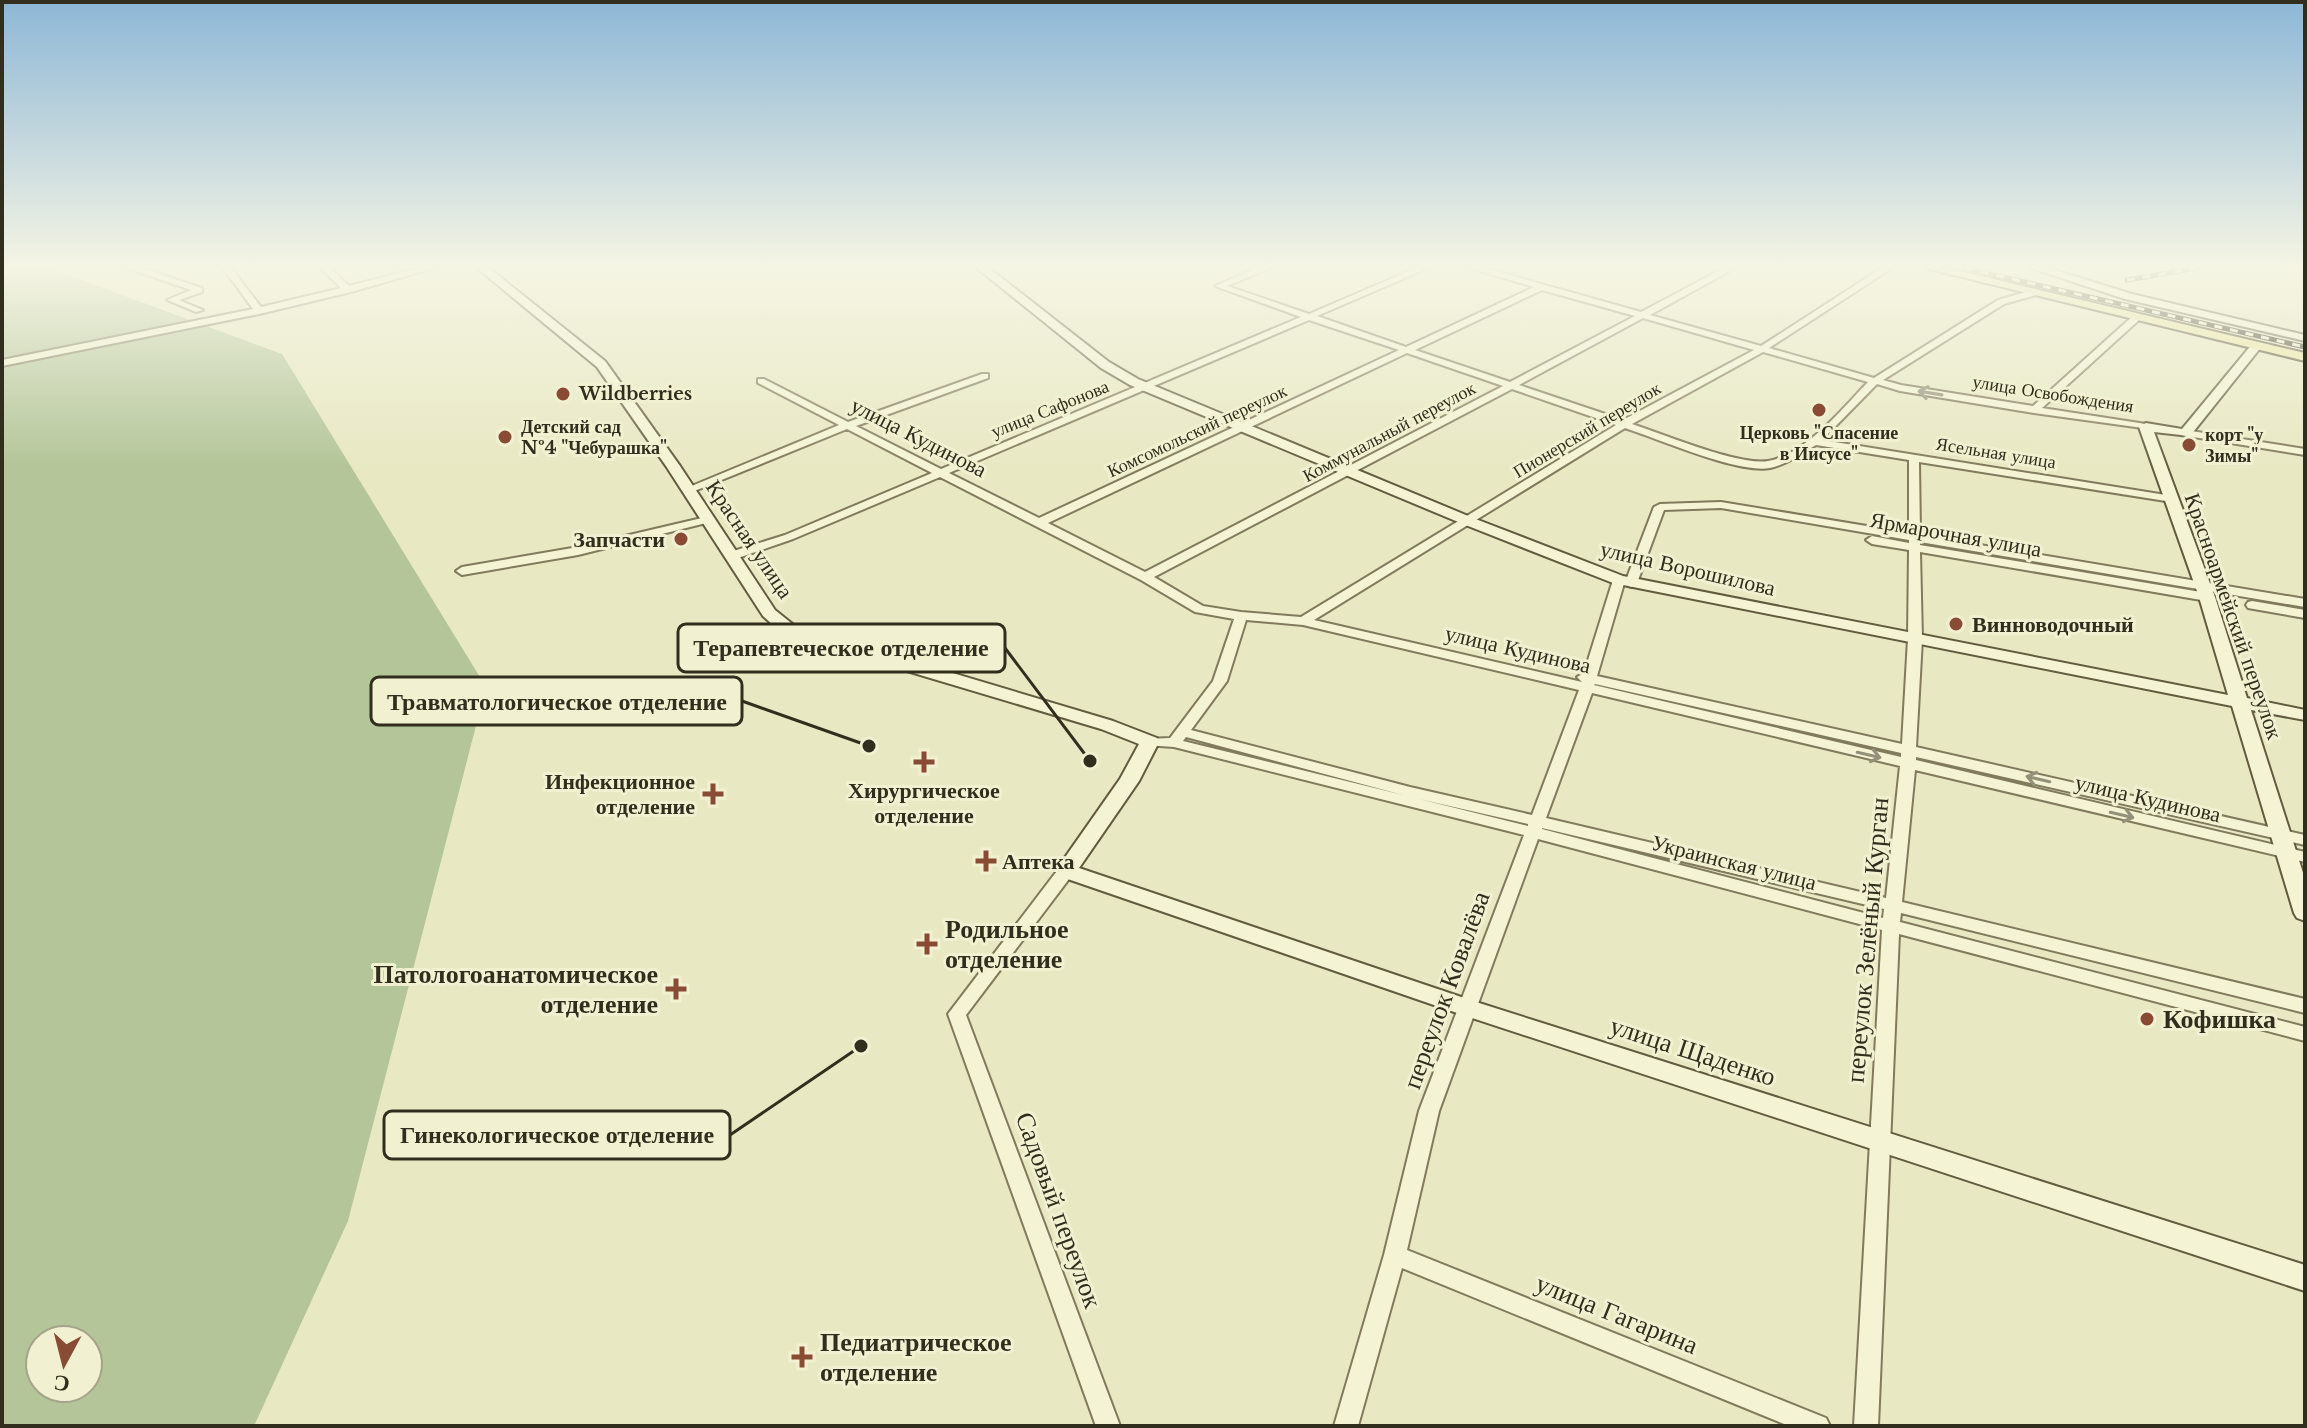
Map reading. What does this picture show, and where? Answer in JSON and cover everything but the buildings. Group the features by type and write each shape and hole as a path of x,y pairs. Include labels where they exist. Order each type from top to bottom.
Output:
{"main road":[{"path":"2213,335 2305,357"}],"street":[{"path":"2,363 142,335"},
{"name":"Красная улица","path":"566,335 591,354 774,618 798,634 1079,716 1150,742"},
{"name":"улица Ворошилова","path":"1067,335 1105,365 1144,388 1625,582 2305,715"},
{"name":"улица Сафонова","path":"731,556 789,537 1271,335"},
{"path":"1359,335 1741,464 1778,463 1814,442 1874,382 1949,335"},
{"name":"Комсомольский переулок","path":"1040,522 1442,335"},
{"name":"Коммунальный переулок","path":"1145,577 1607,335"},
{"name":"улица Освобождения","path":"1704,335 1874,382 2305,452"},
{"name":"Пионерский переулок","path":"1306,618 1622,425 1784,335"},
{"path":"2034,410 2117,335"},
{"path":"2185,433 2257,345"},
{"path":"688,490 848,425 985,376"},
{"name":"улица Кудинова","path":"761,381 1040,522 1199,609 1241,616 1306,618 1908,757 2297,856"},
{"name":"Красноармейский переулок","path":"2146,427 2205,591 2283,835 2297,856 2305,913"},
{"name":"Ясельная улица","path":"1814,442 2172,499"},
{"name":"переулок Зелёный Курган","path":"1866,1426 1878,1141 1892,916 1908,757 1915,639 1914,458"},
{"name":"Ярмарочная улица","path":"1699,504 1738,517 1913,542 2205,591 2305,603"},
{"name":"переулок Ковалёва","path":"1346,1426 1395,1255 1429,1111 1625,582 1660,507 1699,504"},
{"path":"462,571 578,551 706,520"},
{"path":"2252,605 2305,614"},
{"path":"1178,738 1220,681 1241,616"},
{"name":"Украинская улица","path":"1150,742 1178,738 1892,916 2305,1006"},
{"path":"1066,871 1129,781 1150,742"},
{"name":"улица Кудинова","path":"1908,757 2305,840"},
{"name":"улица Щаденко","path":"1066,871 1468,1008 2305,1278"},
{"name":"Садовый переулок","path":"1066,871 957,1014 1108,1426"},
{"name":"Украинская улица","path":"1892,916 2305,1034"},
{"name":"улица Гагарина","path":"1395,1255 1818,1426"}],"green space":[{"path":"2,335 230,335 282,354 486,687 348,1221 254,1426 2,1426"}],"railway":[{"path":"2252,335 2305,347"}],"place":[{"name":"Wildberries","path":"563,394"},
{"name":"Церковь \"Спасение в Иисусе\"","path":"1819,410"},
{"name":"Детский сад №4 \"Чебурашка\"","path":"505,437"},
{"name":"корт \"у Зимы\"","path":"2189,445"},
{"name":"Запчасти","path":"681,539"},
{"name":"Винноводочный","path":"1956,624"},
{"name":"Травматологическое отделение","path":"869,746"},
{"name":"Терапевтеческое отделение","path":"1090,761"},
{"name":"Хирургическое отделение","path":"924,762"},
{"name":"Инфекционное отделение","path":"713,794"},
{"name":"Аптека","path":"986,861"},
{"name":"Родильное отделение","path":"927,944"},
{"name":"Патологоанатомическое отделение","path":"676,989"},
{"name":"Кофишка","path":"2147,1019"},
{"name":"Гинекологическое отделение","path":"861,1046"},
{"name":"Педиатрическое отделение","path":"802,1357"}]}
